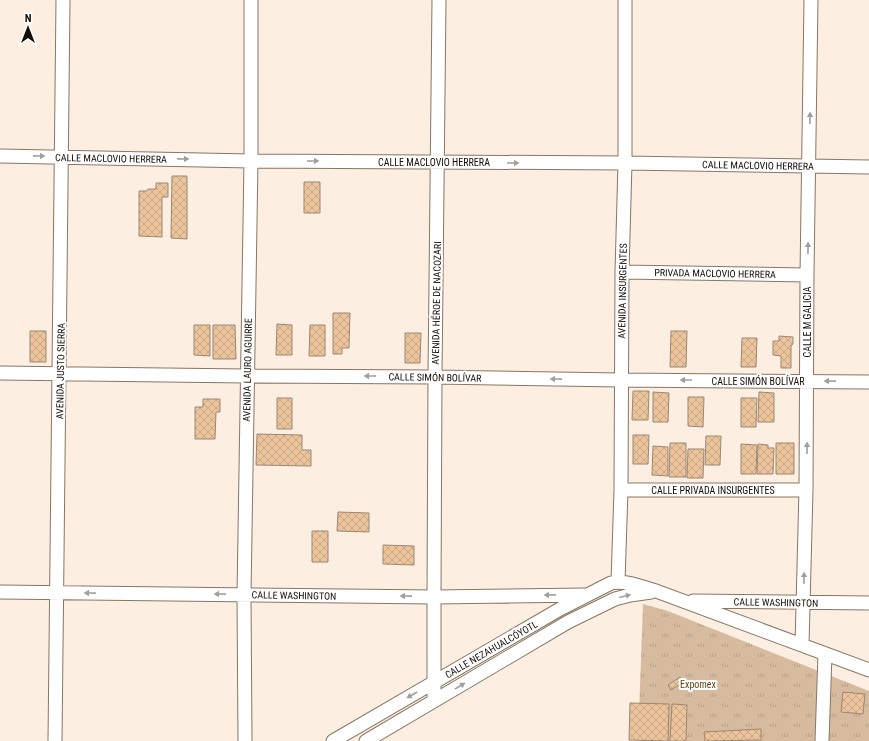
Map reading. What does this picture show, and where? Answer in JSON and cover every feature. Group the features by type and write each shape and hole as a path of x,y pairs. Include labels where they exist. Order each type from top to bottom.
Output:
{"street":[{"name":"AVENIDA JUSTO SIERRA","path":"55,741 63,0"},
{"name":"AVENIDA LAURO AGUIRRE","path":"245,741 244,594 251,161 251,0"},
{"name":"AVENIDA HÉROE DE NACOZARI","path":"434,701 435,377 439,0"},
{"name":"AVENIDA INSURGENTES","path":"618,582 621,490 622,272 625,163 625,0"},
{"name":"CALLE M GALICIA","path":"802,645 806,490 812,0"},
{"name":"CALLE MACLOVIO HERRERA","path":"0,156 251,161 625,163 869,167"},
{"name":"PRIVADA MACLOVIO HERRERA","path":"622,272 808,275"},
{"name":"CALLE SIMÓN BOLÍVAR","path":"0,373 869,382"},
{"name":"CALLE PRIVADA INSURGENTES","path":"621,490 806,490"},
{"name":"CALLE NEZAHUALCÓYOTL","path":"333,741 560,609 611,583 618,582 625,582 656,591 869,670"},
{"path":"596,608 618,582"},
{"name":"CALLE NEZAHUALCÓYOTL","path":"366,741 568,622 615,599 656,591"},
{"name":"CALLE WASHINGTON","path":"0,592 434,597 588,594"},
{"name":"CALLE WASHINGTON","path":"683,601 869,603"},
{"path":"822,741 825,654"}],"green space":[{"name":"Expomex","path":"643,604 668,611 869,691 869,741 638,741"}],"building":[{"path":"172,176 187,176 187,239 171,238"},
{"path":"304,182 320,182 320,213 304,213"},
{"path":"156,183 168,183 168,197 162,197 162,237 139,236 139,191 156,189"},
{"path":"333,313 350,313 349,348 342,348 342,354 333,354"},
{"path":"277,324 292,325 292,355 276,355"},
{"path":"194,325 210,325 210,356 194,355"},
{"path":"213,325 235,325 236,359 213,359"},
{"path":"310,325 325,325 325,356 309,356"},
{"path":"30,331 46,331 46,362 30,362"},
{"path":"671,331 687,331 686,367 670,367"},
{"path":"405,333 421,333 420,363 405,363"},
{"path":"779,336 793,337 793,344 791,346 791,368 781,368 781,356 773,355 773,341 779,341"},
{"path":"742,338 757,338 756,367 741,367"},
{"path":"633,391 649,391 648,420 632,420"},
{"path":"653,392 669,393 668,422 653,422"},
{"path":"759,392 774,393 774,422 758,422"},
{"path":"688,397 704,397 703,427 688,426"},
{"path":"277,398 292,398 292,429 277,429"},
{"path":"741,398 757,398 756,427 741,427"},
{"path":"203,399 220,399 220,412 216,412 215,439 195,439 195,407 203,407"},
{"path":"257,434 302,435 302,450 311,450 311,466 256,465"},
{"path":"633,435 649,435 648,464 633,464"},
{"path":"706,436 721,436 720,465 705,465"},
{"path":"670,443 686,443 686,477 669,477"},
{"path":"776,443 794,443 794,474 776,474"},
{"path":"741,444 757,445 756,474 741,474"},
{"path":"758,444 768,445 768,448 774,448 773,474 757,474"},
{"path":"653,446 668,447 668,476 652,475"},
{"path":"688,449 704,449 703,478 687,478"},
{"path":"338,512 369,513 369,532 337,531"},
{"path":"312,531 328,531 328,562 312,562"},
{"path":"383,545 414,546 414,565 383,564"},
{"path":"680,677 683,682 671,690 668,685"},
{"path":"843,692 865,694 863,714 841,712"},
{"path":"630,703 669,704 668,741 629,740"},
{"path":"672,704 687,705 686,741 670,741"},
{"path":"761,729 761,740 705,741 704,732"}]}
